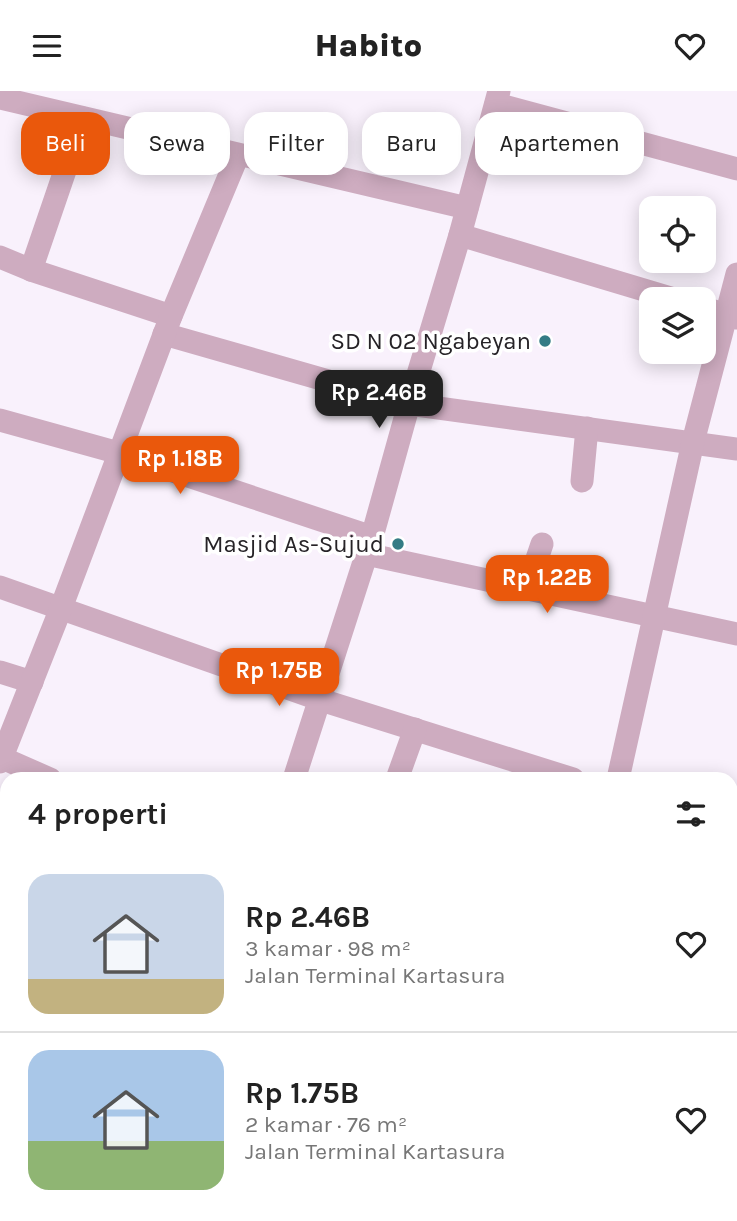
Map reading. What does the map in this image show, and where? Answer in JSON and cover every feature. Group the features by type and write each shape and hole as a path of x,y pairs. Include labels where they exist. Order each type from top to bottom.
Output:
{"street":[{"path":"296,772 369,545 460,235 497,97 737,169"},
{"path":"0,98 58,112"},
{"path":"110,124 467,208"},
{"path":"33,772 1,759 167,325 238,155"},
{"path":"31,270 64,175"},
{"path":"460,235 639,289"},
{"path":"0,257 167,325 409,404 737,449"},
{"path":"620,772 693,442 732,316 737,274"},
{"path":"0,420 119,453 369,545 527,588 737,634"},
{"path":"582,481 587,428"},
{"path":"527,588 542,544"},
{"path":"0,587 534,772"},
{"path":"0,672 32,682"},
{"path":"400,772 415,729"}],"place":[{"name":"SD N 02 Ngabeyan","path":"545,341"},
{"name":"Masjid As-Sujud","path":"398,544"}]}
